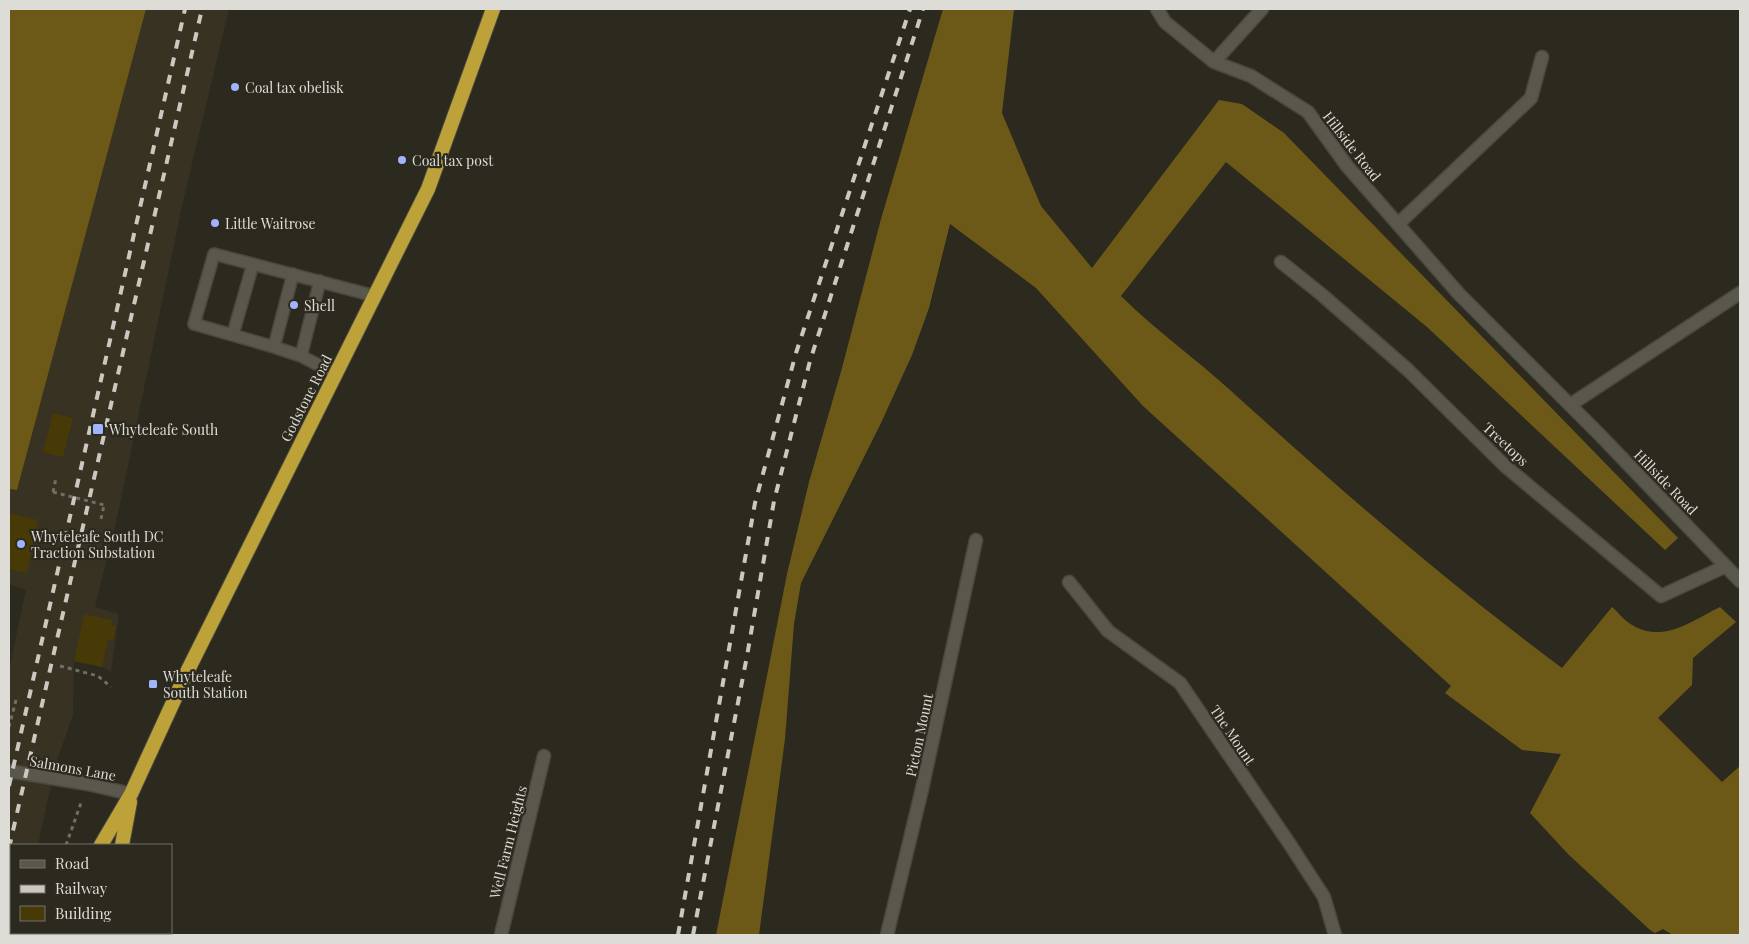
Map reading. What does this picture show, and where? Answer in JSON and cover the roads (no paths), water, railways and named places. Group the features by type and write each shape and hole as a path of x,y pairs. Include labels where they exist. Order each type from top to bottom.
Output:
{"highway":[{"name":"Godstone Road","path":"102,844 131,794 187,672 428,188 493,9"},
{"name":"Godstone Road","path":"122,844 131,794"}],"street":[{"name":"Hillside Road","path":"1157,9 1165,22 1214,62 1251,76 1308,112 1347,166 1459,294 1740,580"},
{"path":"1214,62 1262,9"},
{"path":"1398,224 1531,98 1542,57"},
{"name":"Treetops","path":"1281,262 1321,294 1408,370 1505,466 1661,596 1726,566"},
{"path":"1570,405 1740,293"},
{"name":"Picton Mount","path":"887,935 922,789 976,540"},
{"name":"The Mount","path":"1068,582 1108,631 1180,683 1324,897 1335,935"},
{"name":"Well Farm Heights","path":"501,935 544,756"},
{"name":"Salmons Lane","path":"9,771 88,784 131,794"}],"lane":[{"path":"336,374 301,356 233,334 194,324 214,254 375,296"},
{"path":"233,334 253,264"},
{"path":"274,347 293,274"},
{"path":"301,356 320,282"}],"railway":[{"path":"9,786 185,9"},
{"path":"9,848 202,9"},
{"path":"678,935 755,503 796,353 910,9"},
{"path":"693,935 747,656 774,501 810,361 923,9"}],"place":[{"name":"Coal tax obelisk","path":"235,87"},
{"name":"Coal tax post","path":"402,160"},
{"name":"Little Waitrose","path":"215,223"},
{"name":"Shell","path":"294,305"},
{"name":"Whyteleafe South","path":"98,429"},
{"name":"Whyteleafe South DC Traction Substation","path":"21,544"},
{"name":"Whyteleafe South Station","path":"153,684"}]}
